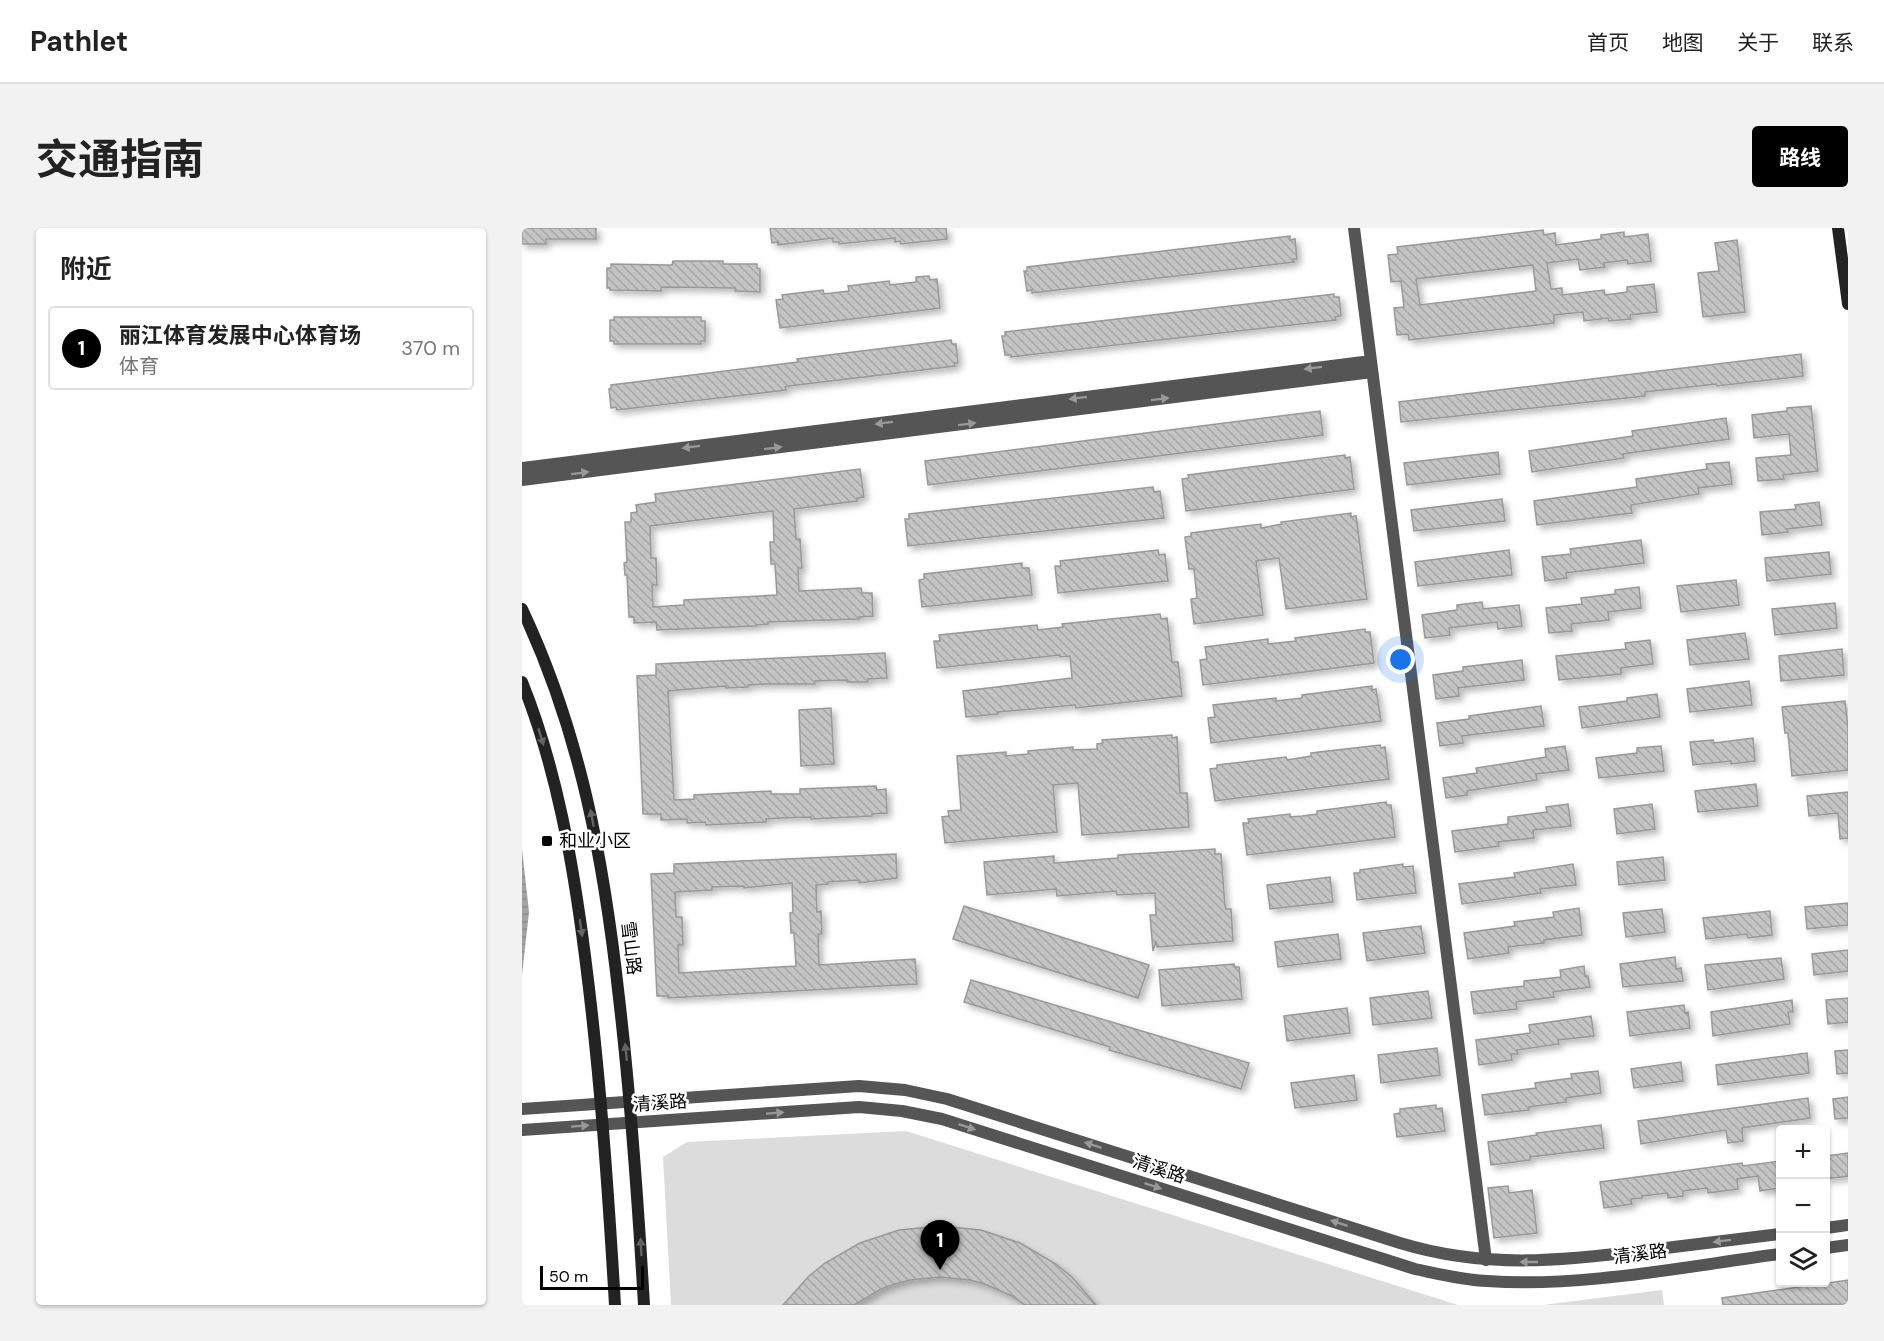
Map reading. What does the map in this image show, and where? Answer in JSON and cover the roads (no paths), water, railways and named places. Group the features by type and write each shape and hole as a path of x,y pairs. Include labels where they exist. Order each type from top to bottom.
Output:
{"main road":[{"path":"1838,228 1848,304"},
{"name":"雪山路","path":"522,609 558,694 590,808 611,928 630,1102 644,1305"},
{"path":"522,682 548,759 569,850 588,977 603,1125 615,1305"}],"street":[{"path":"1354,228 1486,1260"},
{"path":"522,468 1371,367"},
{"path":"522,480 1371,367"},
{"name":"清溪路","path":"522,1109 859,1086 926,1094 947,1099 1420,1249 1486,1260 1561,1261 1776,1234"},
{"name":"清溪路","path":"522,1130 859,1107 922,1114 1415,1269 1458,1278 1514,1282 1563,1281 1776,1254"},
{"path":"1830,1227 1848,1225"},
{"path":"1830,1247 1848,1245"}],"place":[{"name":"和业小区","path":"547,841"},
{"name":"丽江体育发展中心体育场","path":"940,1270"}]}
